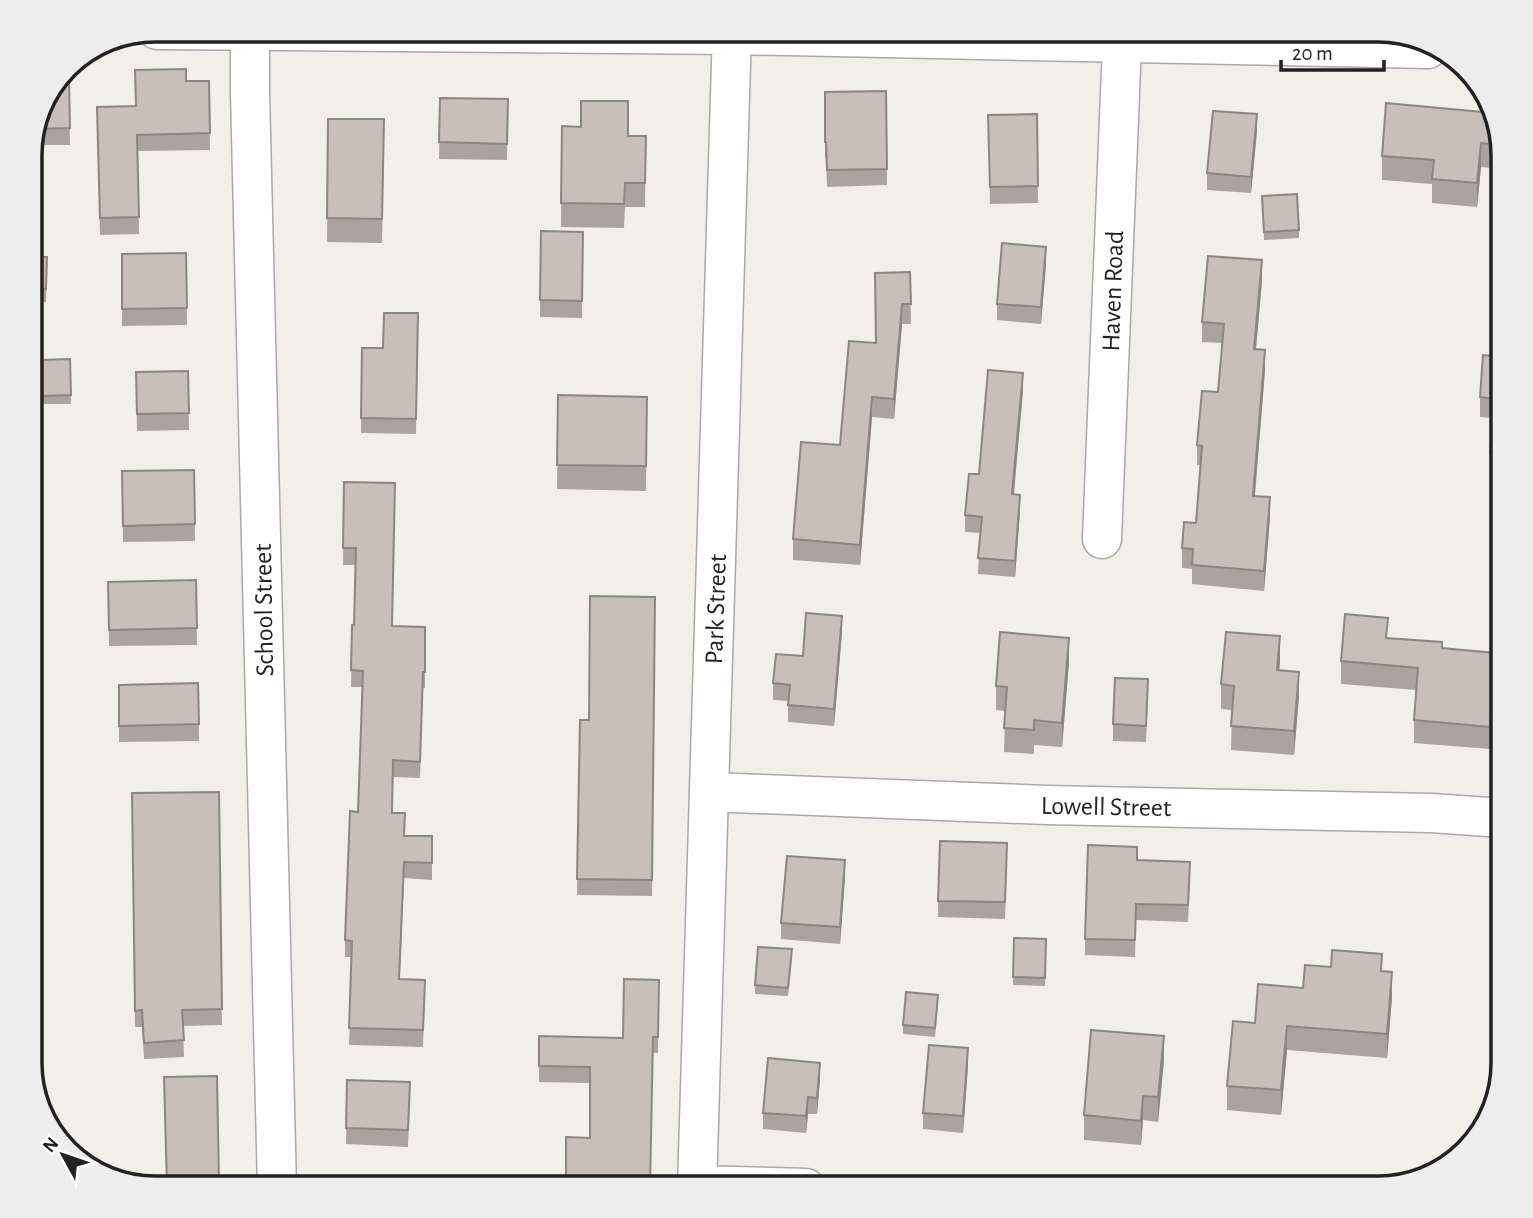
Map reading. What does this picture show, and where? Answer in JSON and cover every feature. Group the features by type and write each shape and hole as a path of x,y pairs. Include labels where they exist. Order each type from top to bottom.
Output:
{"street":[{"name":"School Street","path":"250,42 277,1176"},
{"name":"Park Street","path":"697,1176 732,42"},
{"path":"1051,42 1416,49"},
{"name":"Haven Road","path":"1101,539 1122,44"},
{"name":"Lowell Street","path":"709,792 1047,805 1431,813 1491,817"}],"building":[{"path":"186,69 186,81 209,81 210,133 137,135 139,217 100,218 97,107 136,106 135,70"},
{"path":"69,82 70,128 45,129 61,92"},
{"path":"886,91 887,169 827,170 825,92"},
{"path":"440,98 508,99 507,144 439,142"},
{"path":"581,101 628,101 628,136 646,136 645,183 625,183 624,204 561,203 562,126 581,127"},
{"path":"1386,103 1482,112 1487,126 1490,144 1481,143 1477,183 1432,179 1434,160 1382,156"},
{"path":"1213,111 1257,114 1251,177 1207,173"},
{"path":"1037,114 1038,186 990,187 988,115"},
{"path":"328,119 384,119 382,219 327,218"},
{"path":"1297,194 1299,230 1264,232 1262,196"},
{"path":"541,231 583,232 582,301 540,300"},
{"path":"1002,243 1046,247 1041,307 997,304"},
{"path":"186,253 187,308 122,309 122,254"},
{"path":"1208,256 1262,260 1254,349 1265,350 1253,496 1270,497 1264,571 1192,565 1193,549 1182,548 1184,522 1196,523 1202,446 1197,445 1202,391 1218,392 1224,324 1202,322"},
{"path":"42,257 47,257 46,289 42,289"},
{"path":"910,272 911,304 902,304 894,399 872,397 860,545 793,539 801,442 840,445 849,341 876,343 875,273"},
{"path":"384,313 418,313 416,419 361,418 362,348 383,348"},
{"path":"1483,355 1491,356 1491,398 1480,397"},
{"path":"70,359 71,395 42,396 42,360"},
{"path":"988,370 1023,373 1012,494 1020,495 1015,561 978,558 982,517 965,515 969,474 979,474"},
{"path":"188,371 189,413 137,414 136,372"},
{"path":"558,395 647,397 646,466 557,465"},
{"path":"194,470 195,524 123,526 122,471"},
{"path":"344,482 395,483 392,626 425,627 420,762 393,760 392,813 405,813 404,836 432,836 432,863 404,862 399,979 425,980 423,1030 349,1028 352,941 345,940 350,811 358,812 363,671 351,670 356,548 343,548"},
{"path":"196,580 197,628 109,630 108,582"},
{"path":"590,596 655,597 652,880 577,879 580,720 589,720"},
{"path":"806,613 842,616 834,709 788,705 790,685 773,683 776,654 803,656"},
{"path":"1345,614 1388,618 1386,638 1442,642 1442,648 1491,653 1490,727 1414,720 1418,668 1341,661"},
{"path":"1000,632 1069,638 1062,723 1034,720 1034,730 1004,728 1007,687 996,686"},
{"path":"1226,632 1280,636 1277,670 1299,672 1294,731 1231,726 1234,686 1221,684"},
{"path":"1115,678 1148,679 1146,726 1113,724"},
{"path":"198,683 199,724 119,726 119,685"},
{"path":"219,792 222,1009 182,1010 184,1040 144,1043 142,1010 135,1011 132,793"},
{"path":"940,841 1007,843 1005,902 938,901"},
{"path":"1088,845 1137,847 1137,860 1190,862 1188,905 1136,904 1135,940 1085,939"},
{"path":"787,856 845,860 840,927 781,923"},
{"path":"1014,938 1046,939 1045,978 1013,977"},
{"path":"758,947 792,949 788,988 755,985"},
{"path":"1332,950 1382,954 1381,971 1392,972 1387,1034 1287,1026 1281,1090 1227,1086 1233,1021 1255,1023 1258,984 1303,988 1305,965 1331,967"},
{"path":"624,979 659,980 658,1037 653,1037 650,1176 566,1176 566,1137 590,1138 590,1067 539,1066 539,1036 623,1038"},
{"path":"906,992 938,995 935,1028 903,1025"},
{"path":"1091,1030 1164,1036 1158,1097 1143,1096 1141,1121 1084,1115"},
{"path":"929,1045 968,1048 963,1116 923,1113"},
{"path":"768,1058 820,1063 817,1098 808,1097 806,1116 763,1113"},
{"path":"217,1076 219,1176 167,1176 164,1077"},
{"path":"347,1080 410,1082 408,1130 346,1128"}]}
